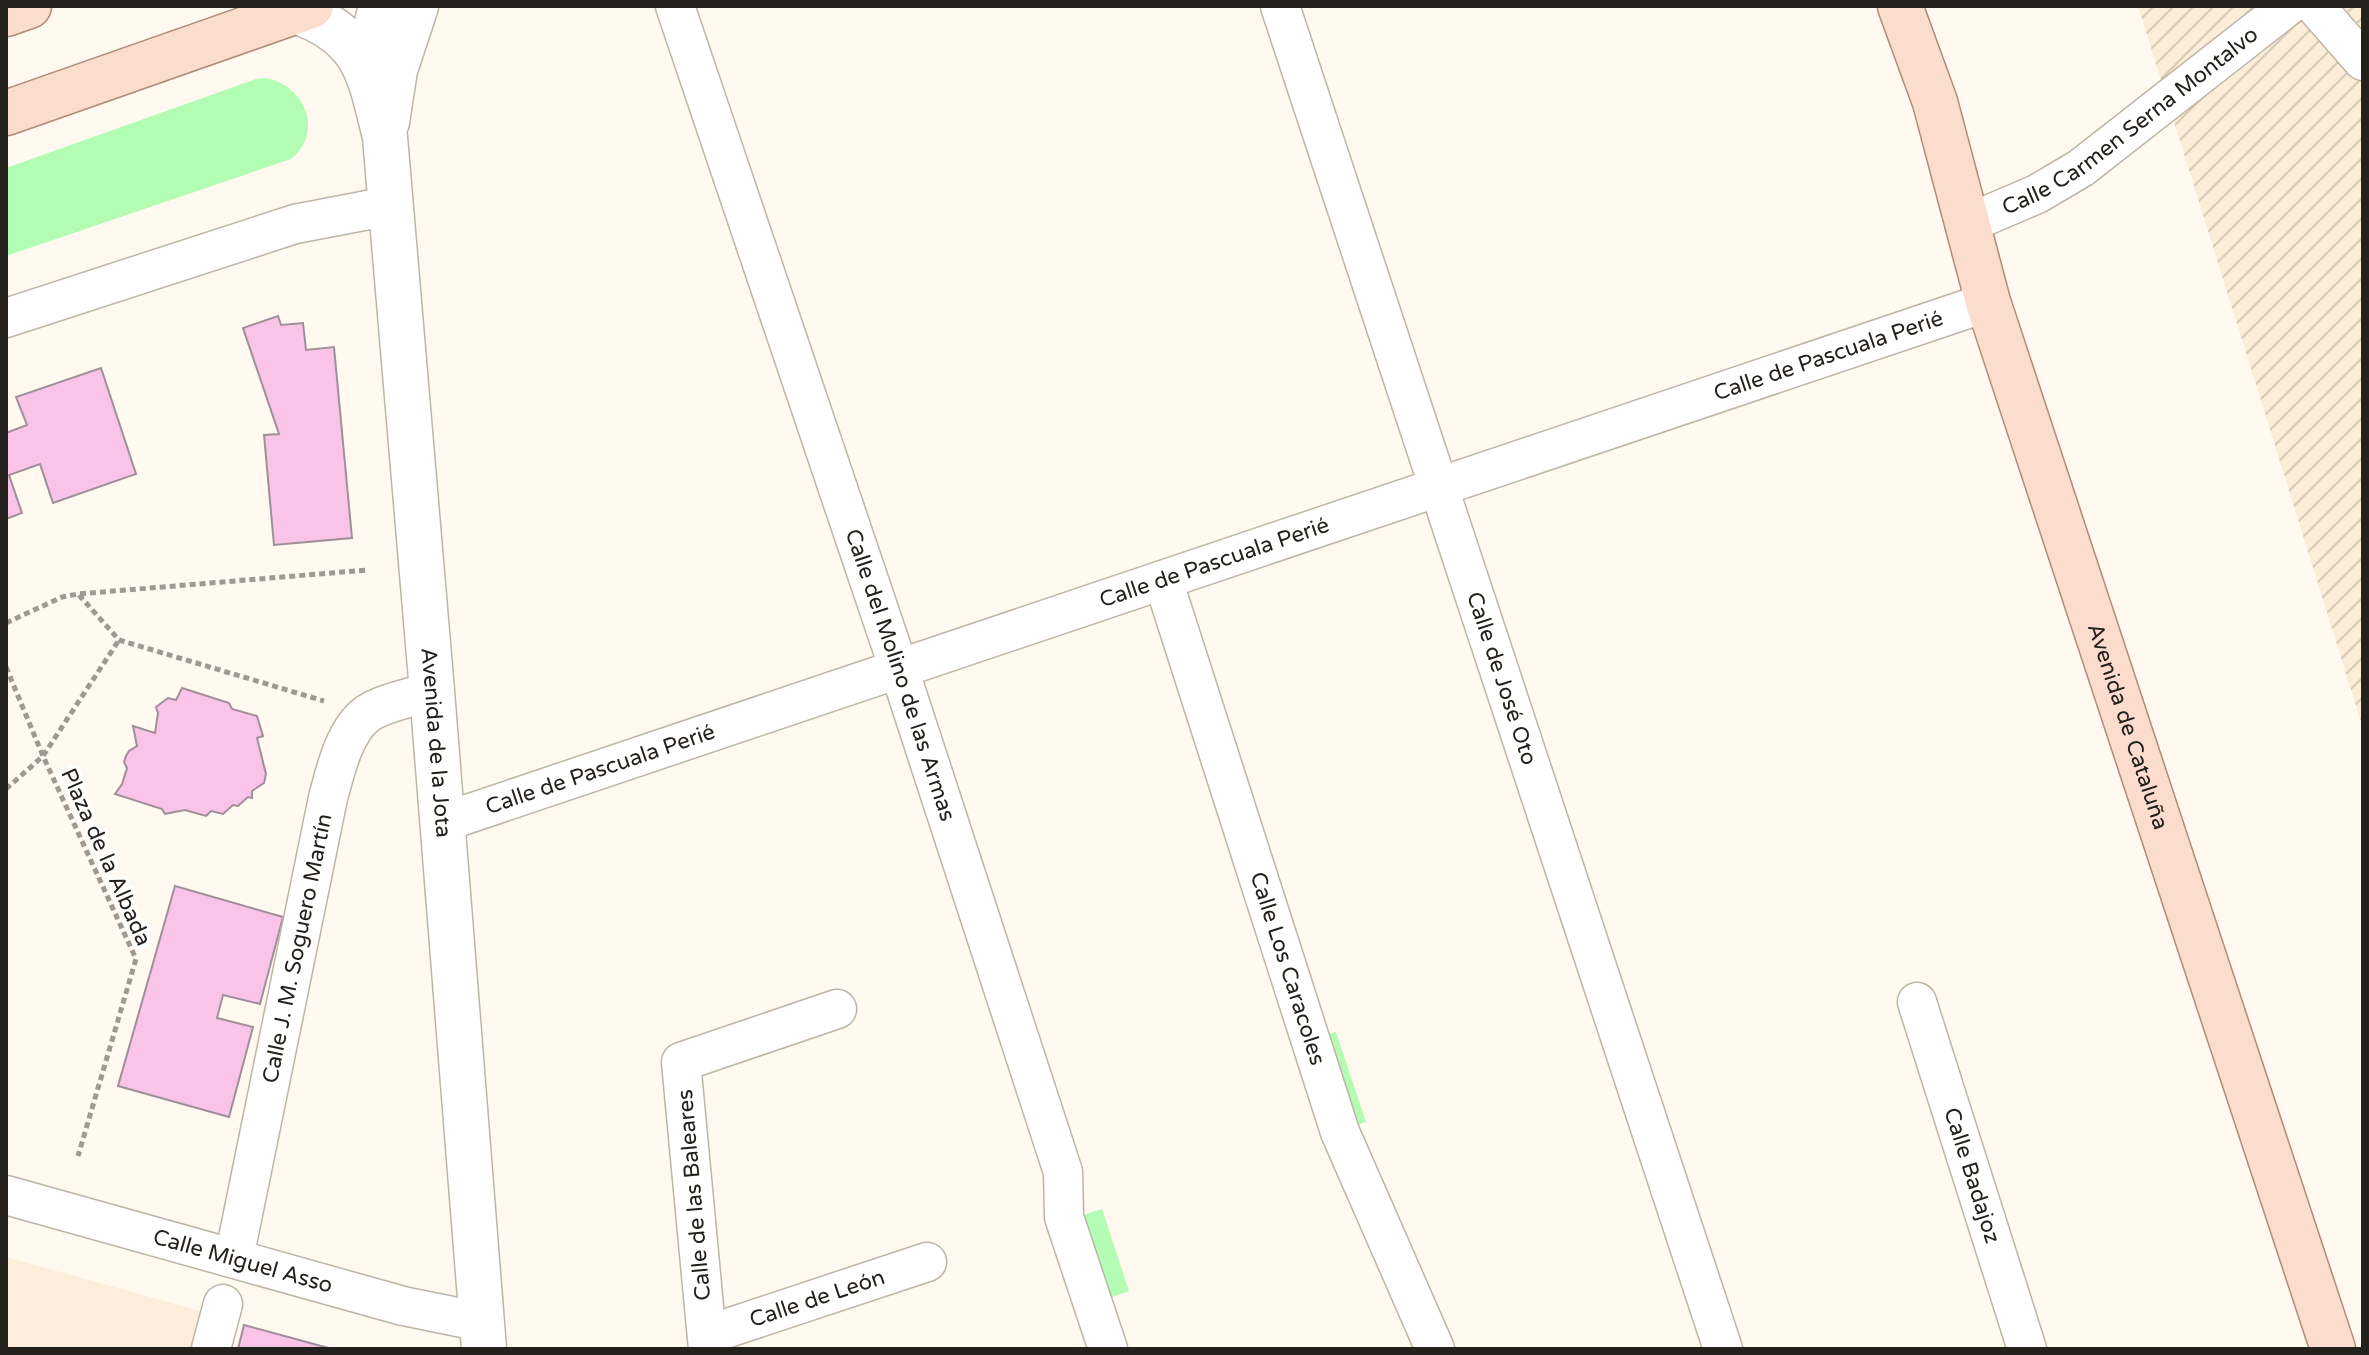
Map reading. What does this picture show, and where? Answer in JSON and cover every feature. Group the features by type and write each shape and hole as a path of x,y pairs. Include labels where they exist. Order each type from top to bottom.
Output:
{"main road":[{"path":"6,14 29,6"},
{"name":"Avenida de Cataluña","path":"1900,6 1935,102 1988,302 2333,1349"},
{"name":"Avenida de Cataluña","path":"1926,6 1935,102"},
{"path":"6,113 304,8"}],"street":[{"name":"Avenida de la Jota","path":"370,76 372,44 381,6"},
{"name":"Avenida de la Jota","path":"385,137 395,70 416,6"},
{"name":"Calle del Molino de las Armas","path":"675,6 899,669 1063,1172 1064,1217 1108,1349"},
{"name":"Calle de José Oto","path":"1280,6 1723,1349"},
{"name":"Calle Carmen Serna Montalvo","path":"1967,224 2037,194 2081,168 2288,6"},
{"path":"2315,6 2363,61"},
{"name":"Avenida de la Jota","path":"304,8 335,28 357,53 370,76 385,137 483,1335"},
{"path":"6,318 295,224 389,206"},
{"name":"Calle de Pascuala Perié","path":"441,823 1988,302"},
{"name":"Calle Los Caracoles","path":"1163,580 1340,1132 1435,1349"},
{"name":"Calle J. M. Soguero Martín","path":"234,1258 336,770 356,726 368,713 432,691"},
{"name":"Calle Badajoz","path":"1917,1002 2027,1349"},
{"name":"Calle de las Baleares","path":"708,1342 681,1062 837,1009"},
{"name":"Calle Miguel Asso","path":"6,1195 403,1306 483,1335"},
{"name":"Calle de León","path":"708,1342 927,1262"},
{"path":"211,1349 223,1304"}],"path":[{"path":"6,623 62,597 78,594 367,570"},
{"path":"78,594 119,640 333,704"},
{"name":"Plaza de la Albada","path":"6,789 43,756 119,640"},
{"name":"Plaza de la Albada","path":"6,667 136,959 78,1156"}],"shaded area":[{"path":"2138,6 2363,6 2363,728"},
{"path":"6,1257 204,1312 194,1349 6,1349"}],"green space":[{"path":"265,78 290,89 305,111 307,136 291,159 6,256 6,168"},
{"path":"1336,1032 1366,1122 1352,1127 1322,1036"},
{"path":"1102,1209 1129,1291 1107,1299 1080,1216"}],"building":[{"path":"278,316 281,325 303,323 306,350 334,347 352,538 274,545 264,435 279,434 243,328"},
{"path":"101,368 136,474 53,503 40,464 9,475 22,513 6,519 6,433 27,425 16,397"},
{"path":"182,688 257,716 263,736 257,738 266,774 264,783 252,791 252,798 248,797 238,806 233,805 223,814 211,811 206,816 185,810 165,814 162,809 115,794 127,768 124,762 126,756 137,746 133,726 155,733 156,707 168,698 176,700"},
{"path":"175,886 283,917 260,1004 223,995 217,1018 253,1027 229,1117 118,1086"},
{"path":"244,1325 292,1338 332,1349 238,1349"}]}
